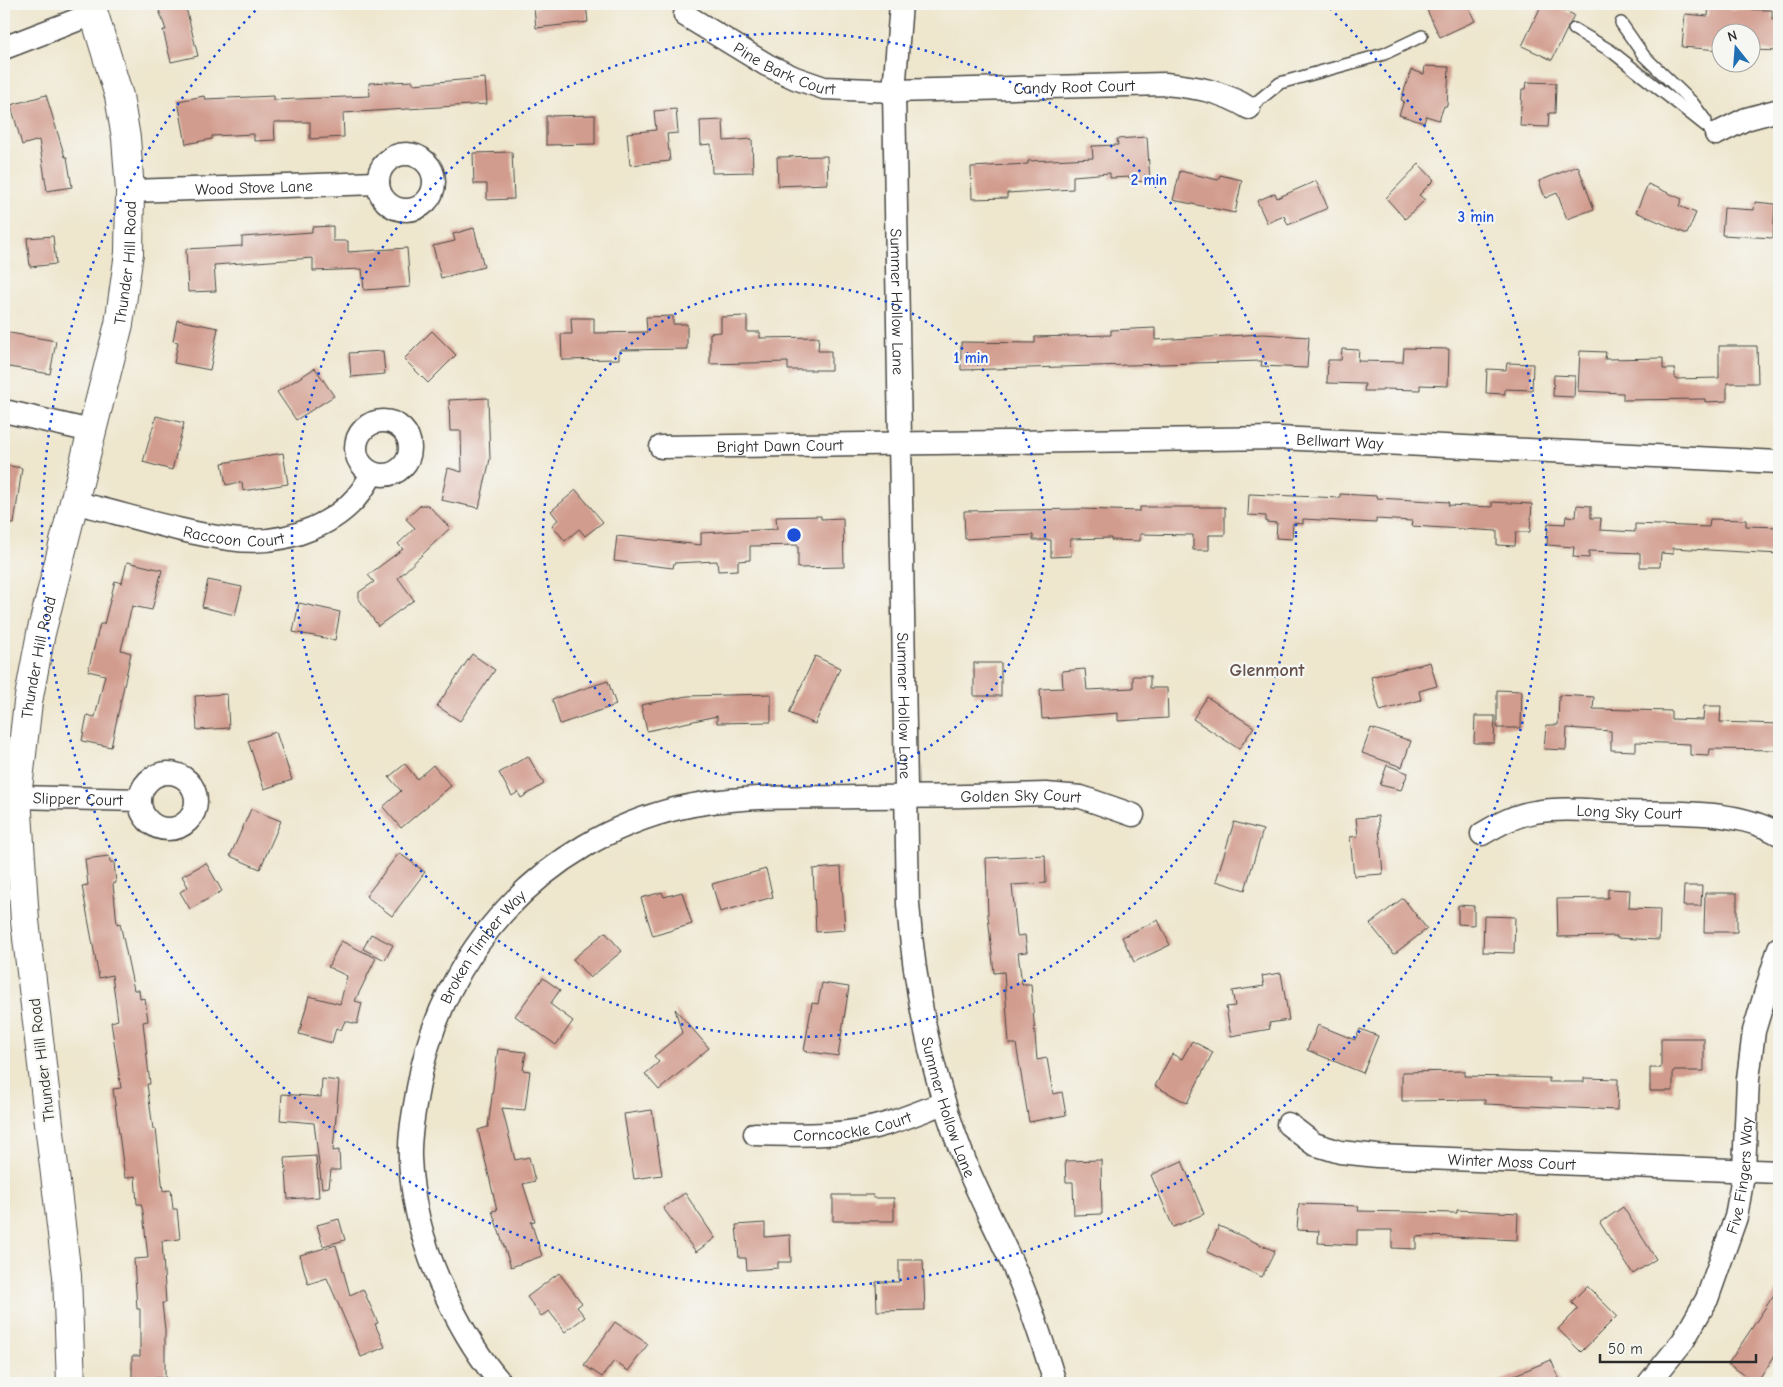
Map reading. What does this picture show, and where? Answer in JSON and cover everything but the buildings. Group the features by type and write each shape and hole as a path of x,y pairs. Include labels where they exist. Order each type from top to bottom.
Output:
{"street":[{"name":"Summer Hollow Lane","path":"901,4 894,91 908,904 912,954 927,1038 944,1103 968,1169 1022,1286 1043,1341 1055,1383"},
{"path":"4,48 93,8"},
{"name":"Thunder Hill Road","path":"71,1383 67,1276 24,921 17,797 21,751 41,633 119,324 129,253 130,191 126,138 119,96 93,8"},
{"name":"Pine Bark Court","path":"685,15 767,65 795,78 824,88 894,91"},
{"name":"Candy Root Court","path":"894,91 1165,84 1200,88 1230,97 1249,108"},
{"path":"1716,134 1746,119 1779,110"},
{"name":"Wood Stove Lane","path":"130,191 378,183"},
{"path":"4,411 91,431"},
{"name":"Bellwart Way","path":"899,444 1280,438 1779,462"},
{"name":"Bright Dawn Court","path":"661,447 899,444"},
{"name":"Raccoon Court","path":"73,502 230,539 278,538 310,530 331,520 351,506 366,488 372,473"},
{"name":"Golden Sky Court","path":"906,798 1046,794 1081,797 1133,815"},
{"name":"Slipper Court","path":"17,797 139,800"},
{"name":"Broken Timber Way","path":"501,1383 484,1364 462,1329 440,1282 415,1203 410,1157 413,1114 421,1066 433,1028 449,989 469,955 502,912 541,877 600,839 644,819 680,808 756,798 906,798"},
{"name":"Long Sky Court","path":"1482,834 1508,820 1534,812 1561,810 1710,816 1745,821 1779,834"},
{"name":"Five Fingers Way","path":"1649,1383 1683,1341 1707,1299 1736,1217 1744,1170 1748,1079 1754,1031 1779,948"},
{"name":"Corncockle Court","path":"755,1134 810,1135 845,1132 885,1125 944,1103"},
{"name":"Winter Moss Court","path":"1288,1124 1314,1144 1340,1152 1377,1156 1779,1172"}],"lane":[{"path":"1621,24 1644,56 1692,102 1716,134"},
{"path":"1574,29 1611,51 1716,134"},
{"path":"1249,108 1280,83 1384,54 1422,36"}],"district":[{"name":"Glenmont","path":"1267,670"}]}
